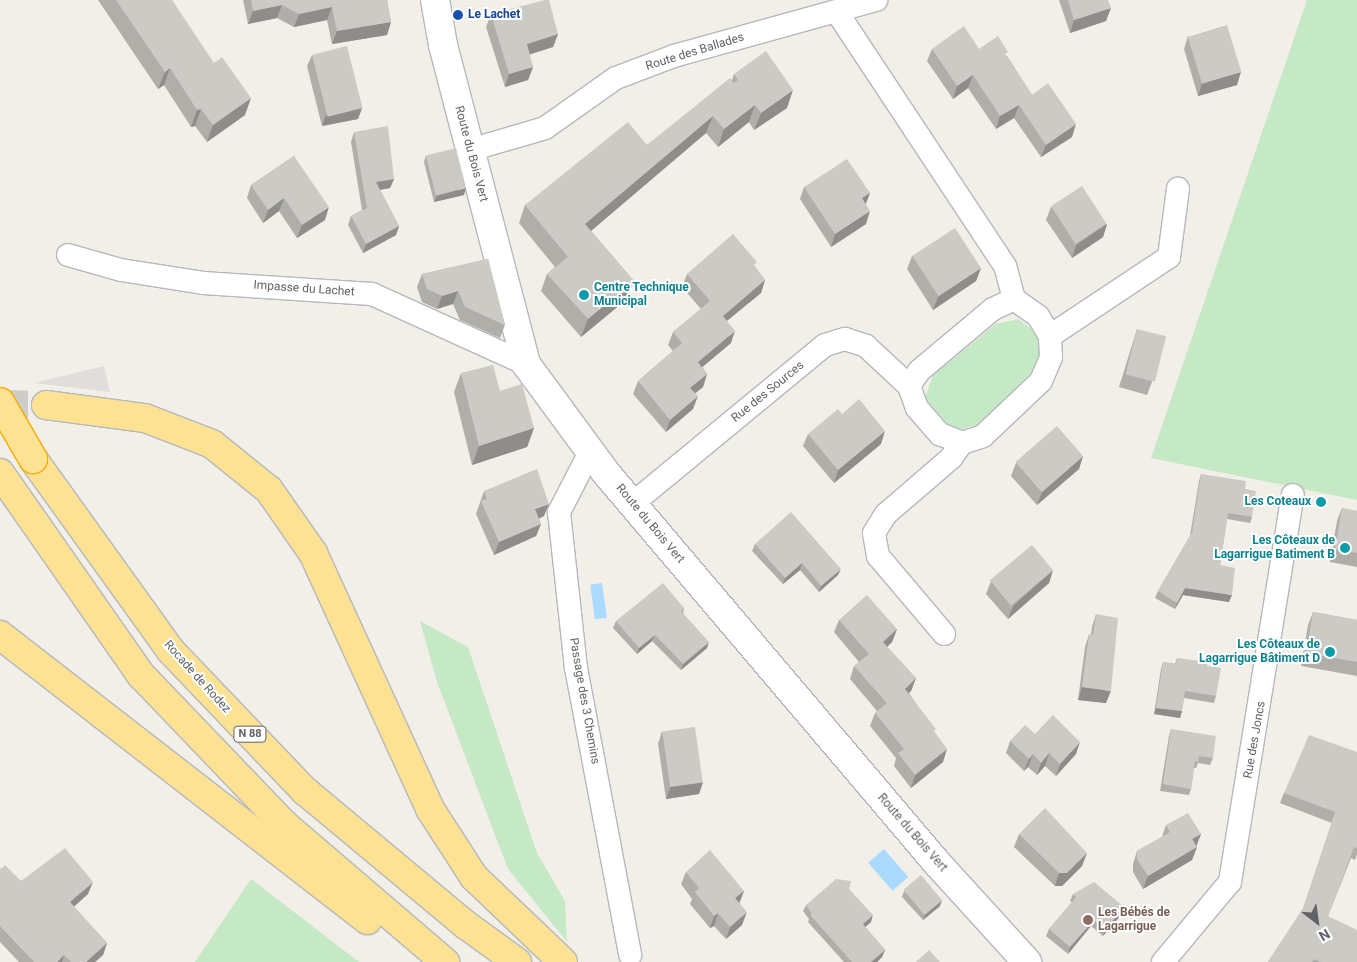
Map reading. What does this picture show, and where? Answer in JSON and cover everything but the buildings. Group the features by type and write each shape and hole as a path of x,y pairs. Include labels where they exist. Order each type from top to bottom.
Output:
{"highway":[{"name":"Rocade de Rodez","path":"0,402 33,459 171,651 298,784 466,925 517,962"},
{"path":"46,405 145,418 212,444 269,490 313,553 430,809 474,877 564,962"},
{"path":"0,473 140,675 285,825 445,962"},
{"path":"0,635 356,911 427,962"}],"street":[{"name":"Route du Bois Vert","path":"434,0 470,150 526,364 590,452 632,504 937,863 1027,962"},
{"name":"Route des Ballades","path":"470,150 545,128 616,78 649,66 876,0"},
{"path":"837,12 1005,266 1014,299 1038,316 1050,336 1051,358 1041,381 983,436 962,443 951,458 886,514 874,533 878,556 944,634"},
{"path":"1050,336 1169,257 1178,189"},
{"name":"Impasse du Lachet","path":"68,255 121,270 203,283 372,294 526,364"},
{"path":"909,386 919,371 993,309 1014,299"},
{"name":"Rue des Sources","path":"632,504 825,344 845,339 866,346 909,386 917,408 940,434 962,443"},
{"name":"Passage des 3 Chemins","path":"590,452 559,512 576,668 630,955"},
{"name":"Rue des Joncs","path":"1164,962 1230,882 1293,495"}],"shaded area":[{"path":"104,366 110,392 34,383"}],"green space":[{"path":"1307,0 1357,0 1357,500 1151,458"},
{"path":"1018,319 1034,331 1043,351 1043,361 978,425 962,429 951,428 925,398 933,375 996,324"},
{"path":"420,621 468,647 537,853 565,901 567,942 508,869 437,682"},
{"path":"251,879 359,962 195,962"}],"water":[{"path":"602,583 607,618 595,619 590,585"},
{"path":"884,849 908,877 892,891 868,863"}],"tunnel":[{"path":"0,404 46,405"}],"place":[{"name":"Le Lachet","path":"458,15"},
{"name":"Centre Technique Municipal","path":"584,295"},
{"name":"Les Coteaux","path":"1321,502"},
{"name":"Les Côteaux de Lagarrigue Batiment B","path":"1345,548"},
{"name":"Les Côteaux de Lagarrigue Bâtiment D","path":"1330,652"},
{"name":"Les Bébés de Lagarrigue","path":"1088,920"}]}
